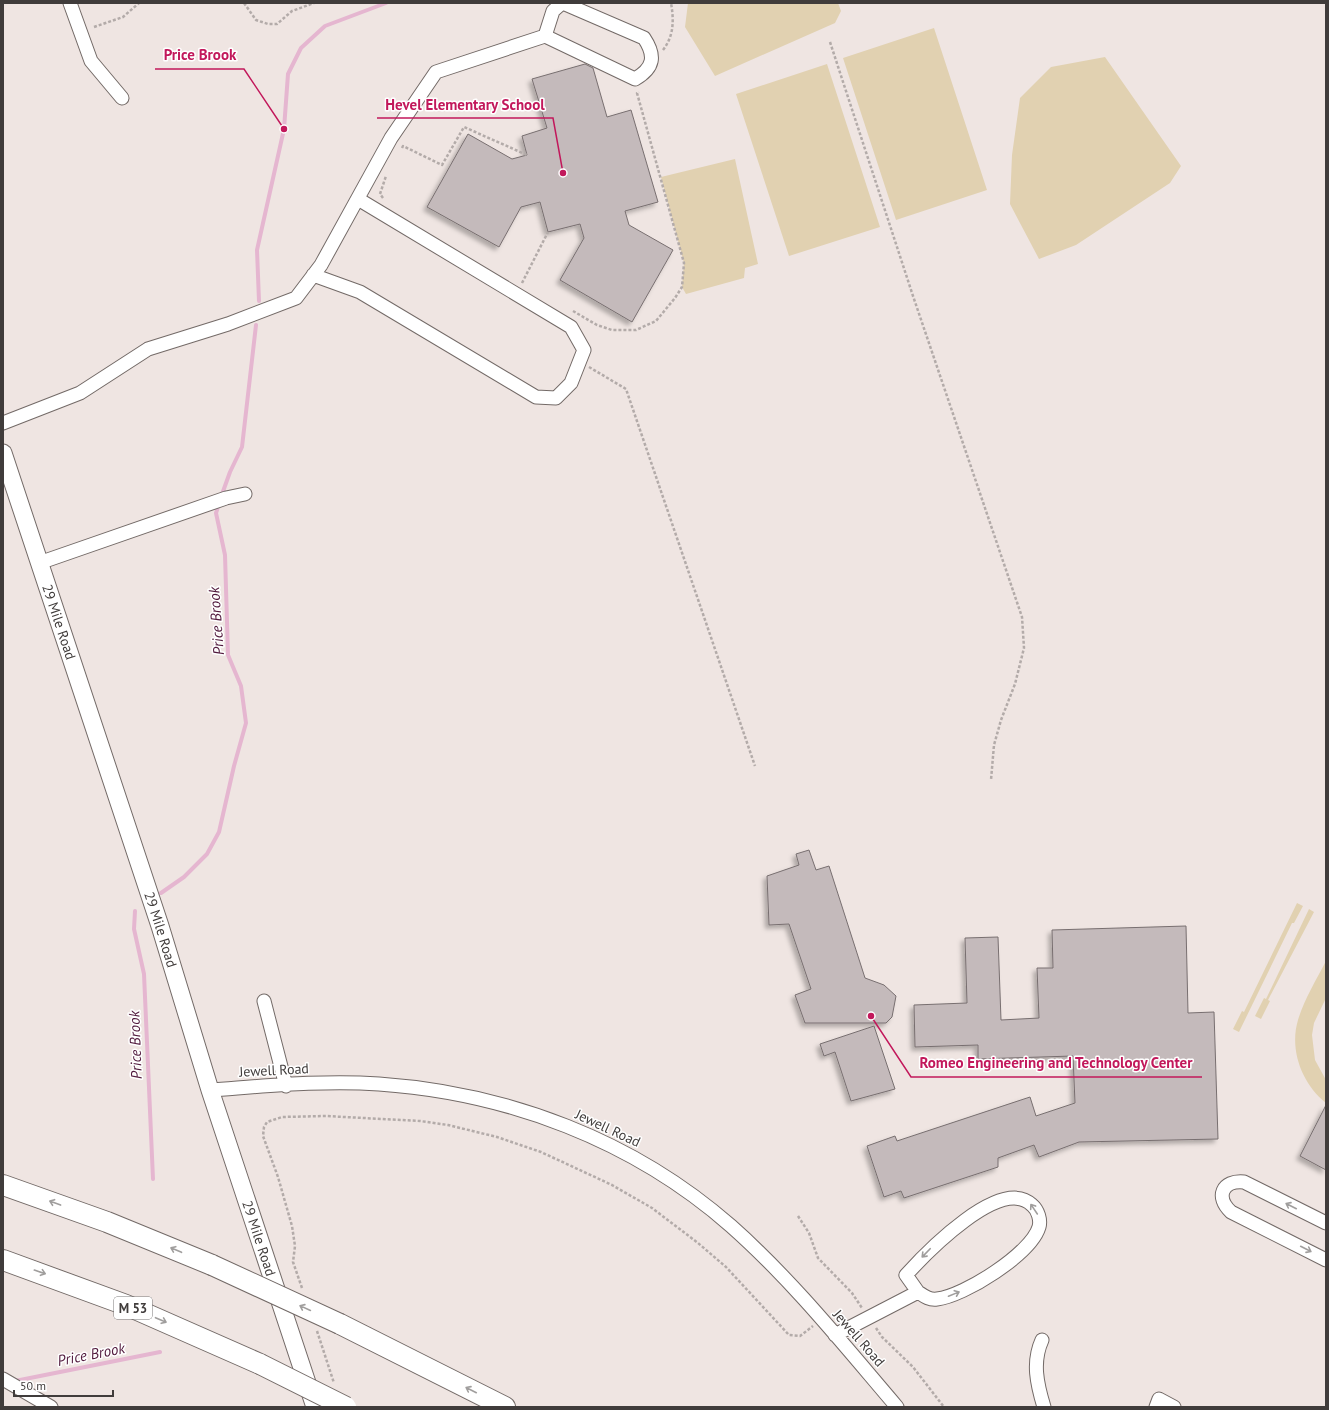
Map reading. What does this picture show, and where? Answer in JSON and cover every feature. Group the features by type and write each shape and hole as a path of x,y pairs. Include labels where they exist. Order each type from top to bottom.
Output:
{"highway":[{"path":"3,1185 107,1222 212,1265 340,1324 505,1407"},
{"name":"M 53","path":"3,1260 126,1305 260,1364 346,1407"}],"main road":[{"name":"29 Mile Road","path":"3,453 6,473 40,563 160,926 210,1090 315,1407"}],"street":[{"path":"70,3 90,61 122,98"},
{"path":"3,423 80,393 148,349 228,324 296,298 313,275 392,138 436,72 545,36 635,79 646,73 652,60 651,49 644,38 562,3 553,11 545,36"},
{"path":"313,275 360,292 536,397 556,398 571,383 584,350 571,327 358,199"},
{"path":"40,563 221,500 245,494"},
{"path":"264,1001 286,1086"},
{"name":"Jewell Road","path":"210,1090 340,1083 378,1084 442,1091 492,1101 537,1114 605,1142 663,1175 695,1197 730,1226 768,1262 836,1335 897,1407"},
{"path":"1326,1223 1244,1182 1237,1181 1229,1183 1223,1190 1222,1199 1225,1207 1231,1212 1326,1260"},
{"path":"1017,1198 1027,1200 1034,1207 1039,1217 1039,1227 1023,1250 988,1278 950,1296 937,1299 927,1299 918,1292 906,1275 935,1244 971,1216 1005,1200 1017,1198"},
{"path":"836,1335 918,1292"},
{"path":"1042,1340 1038,1349 1036,1364 1037,1379 1044,1407"},
{"path":"3,1379 50,1407"},
{"path":"1156,1407 1159,1399 1174,1407"}],"path":[{"path":"94,27 123,17 138,3"},
{"path":"244,3 256,20 268,24 277,24 292,11 314,3"},
{"path":"661,53 668,43 674,20 671,3"},
{"path":"830,42 913,296 1022,617 1024,648 1015,684 1001,720 994,745 991,780"},
{"path":"570,310 597,325 612,330 636,330 656,321 682,287 684,263 637,93 642,90"},
{"path":"399,151 403,146 442,165 464,127 527,154"},
{"path":"386,174 380,194 387,204"},
{"path":"522,283 548,232"},
{"path":"515,279 528,286"},
{"path":"579,362 626,389 755,766"},
{"path":"295,1246 292,1226 278,1177 265,1145 263,1131 268,1122 282,1117 326,1116 391,1119 448,1125 519,1143 564,1162 633,1196 698,1243 753,1294 789,1335 800,1336 811,1328"}],"shaded area":[{"path":"688,3 838,3 841,11 835,23 715,76 685,27"},
{"path":"934,28 987,190 896,220 843,58"},
{"path":"1105,57 1181,166 1170,183 1076,245 1039,259 1010,204 1012,155 1020,98 1051,67"},
{"path":"827,64 880,227 789,256 736,94"},
{"path":"735,159 758,264 745,268 744,278 686,294 682,287 684,263 661,177"},
{"path":"1297,903 1303,906 1294,923 1292,923 1239,1032 1233,1029 1242,1011 1244,1012"},
{"path":"1309,909 1314,912 1268,1000 1270,1001 1261,1019 1255,1016 1264,998 1266,999"},
{"path":"1326,961 1326,998 1314,1023 1312,1035 1315,1060 1326,1080 1326,1103 1310,1086 1304,1076 1300,1066 1295,1043 1298,1020 1310,990"}],"building":[{"path":"585,64 593,68 607,117 631,110 658,202 625,211 629,225 673,250 632,322 560,280 584,238 580,224 548,232 540,202 521,207 499,247 427,207 468,134 512,159 527,155 522,136 547,128 532,79"},
{"path":"809,850 816,870 829,866 865,978 884,985 896,996 892,1017 886,1023 805,1023 795,995 811,989 789,924 769,925 767,876 799,865 796,854"},
{"path":"1186,926 1188,1013 1214,1012 1218,1139 1079,1142 1039,1157 1034,1145 998,1158 998,1167 904,1198 901,1191 884,1197 867,1146 895,1136 897,1141 1030,1097 1036,1116 1075,1103 1073,1056 978,1059 978,1045 915,1047 914,1005 967,1003 965,938 998,937 1001,1020 1039,1018 1037,968 1053,968 1052,930"},
{"path":"874,1026 895,1089 851,1101 835,1052 824,1056 820,1044"},
{"path":"1326,1105 1326,1170 1300,1156"}],"waterway":[{"name":"Price Brook","path":"259,301 257,250 284,129 288,74 301,48 325,26 386,3"},
{"name":"Price Brook","path":"221,497 230,472 242,447 256,325"},
{"name":"Price Brook","path":"161,893 184,877 207,854 219,832 234,766 246,723 241,686 228,655 225,555 216,513 219,504"},
{"name":"Price Brook","path":"135,911 134,929 144,974 153,1179"},
{"name":"Price Brook","path":"15,1381 160,1352"}],"place":[{"name":"Price Brook","path":"284,129"},
{"name":"Hevel Elementary School","path":"563,173"},
{"name":"Romeo Engineering and Technology Center","path":"871,1016"}]}
